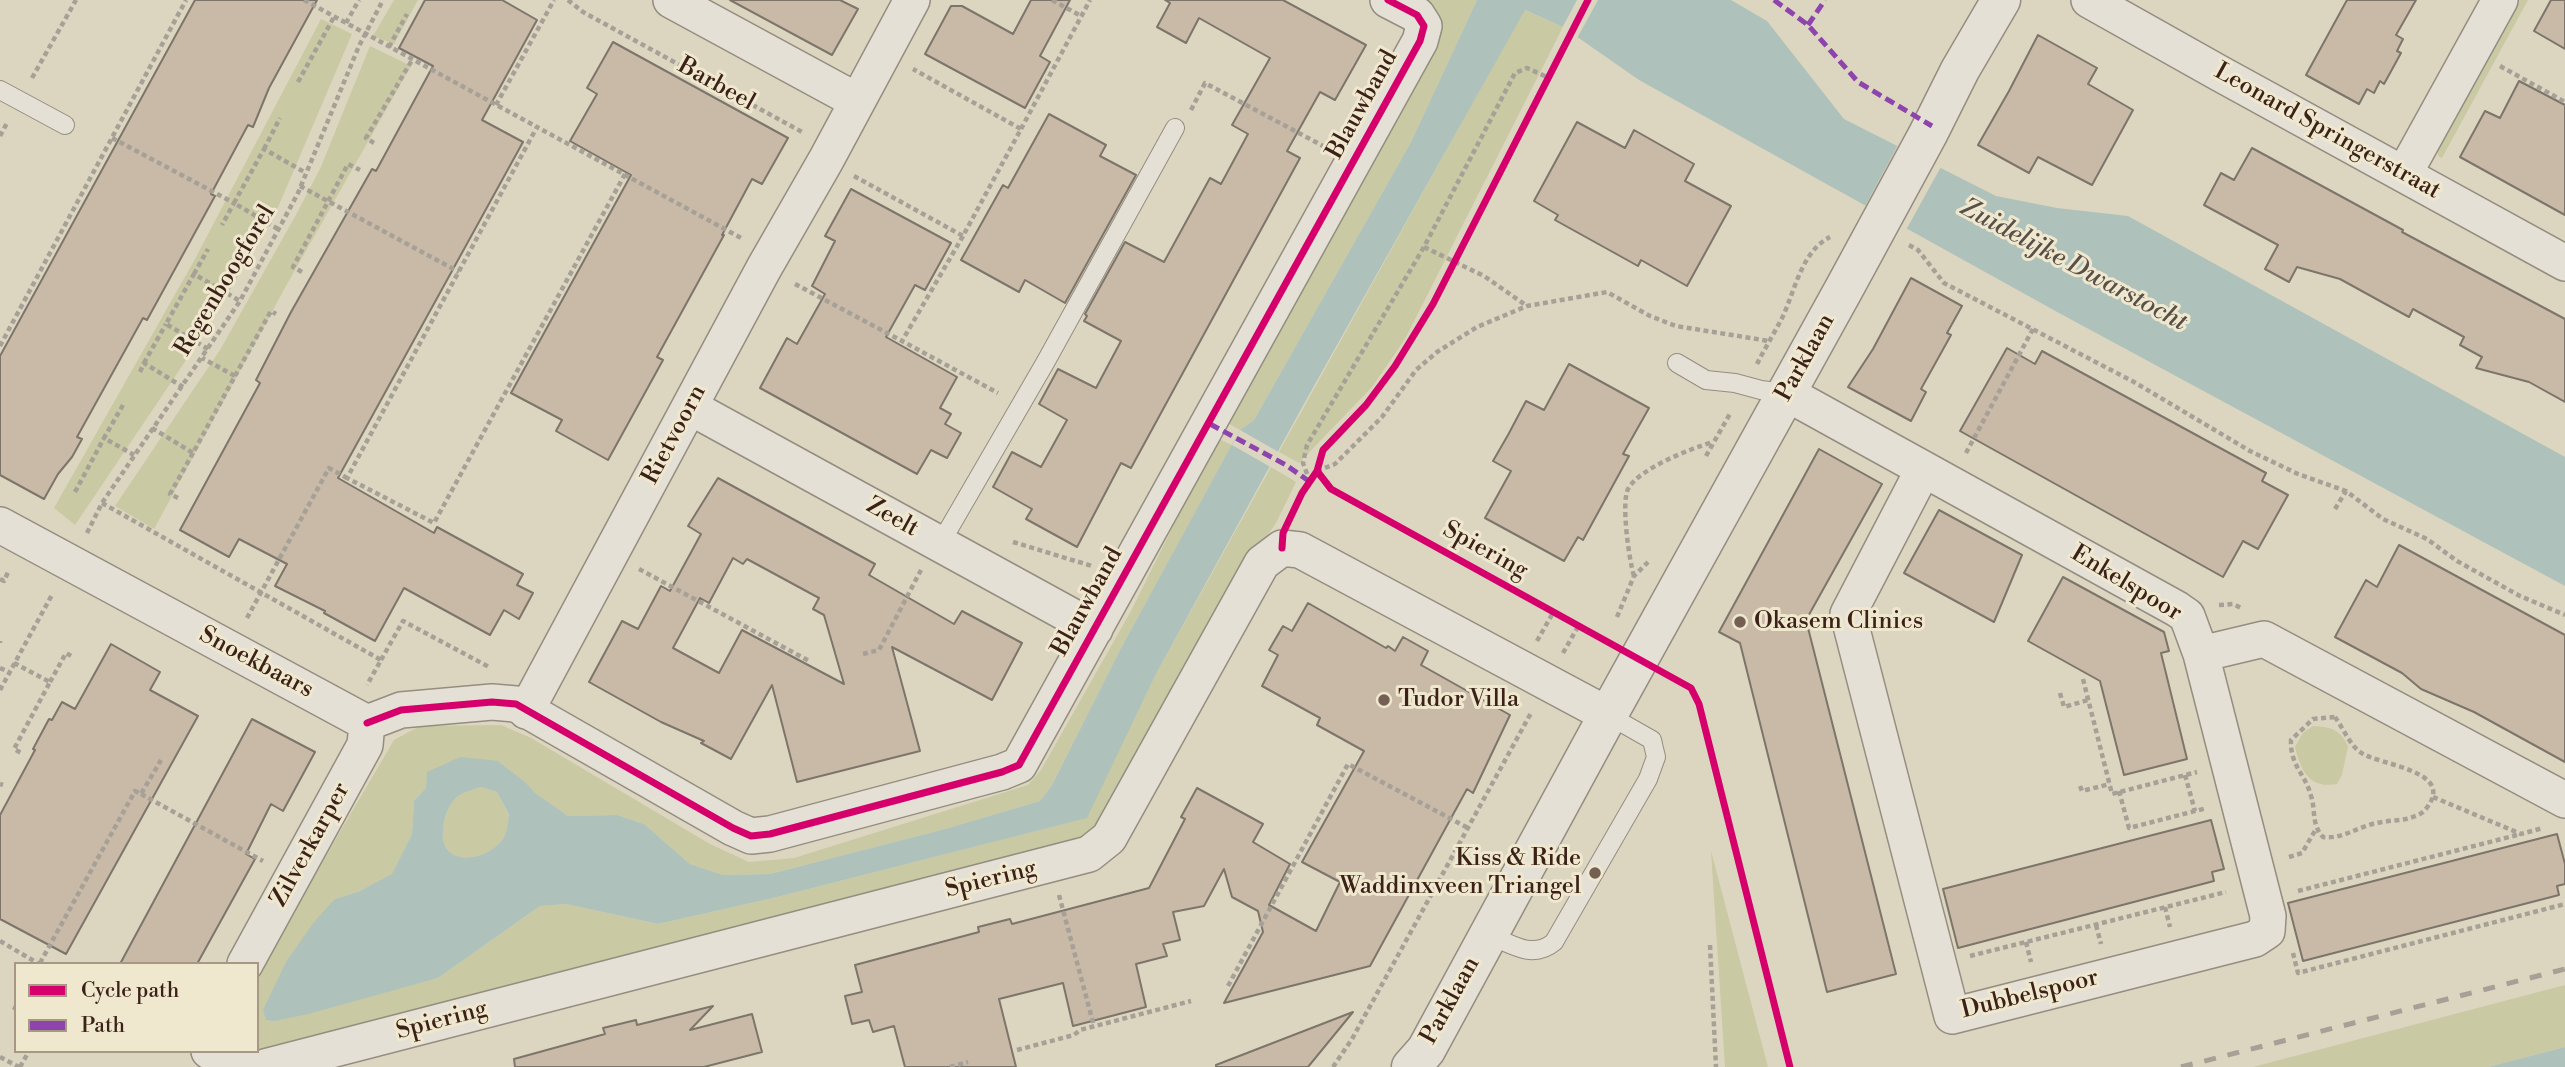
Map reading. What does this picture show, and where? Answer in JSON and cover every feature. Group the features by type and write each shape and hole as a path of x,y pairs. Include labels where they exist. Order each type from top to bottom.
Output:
{"street":[{"path":"671,0 857,101"},
{"name":"Rietvoorn","path":"531,702 912,0"},
{"name":"Blauwband","path":"531,702 733,828 751,836 770,834 1002,772 1019,765 1420,41 1424,26 1417,15 1388,0"},
{"name":"Parklaan","path":"1411,1067 1426,1051 1928,134 1960,70 2001,0"},
{"name":"Leonard Springerstraat","path":"2089,0 2565,262"},
{"path":"2404,174 2500,0"},
{"name":"Enkelspoor","path":"1786,393 2176,609 2187,617 2201,654"},
{"name":"Zeelt","path":"690,407 1095,629"},
{"name":"Dubbelspoor","path":"1936,477 1848,614 1952,1016 2255,939 2267,931"},
{"name":"Snoekbaars","path":"0,525 359,719"},
{"name":"Spiering","path":"265,1067 1089,854 1109,838 1262,563 1282,548 1300,550 1608,715"},
{"path":"2267,931 2275,888 2238,800 2201,654 2264,639 2559,813"},
{"path":"359,719 401,710 492,702 516,705 531,702"},
{"name":"Zilverkarper","path":"246,962 365,746 359,719"},
{"path":"213,1053 234,1065 245,1067"}],"lane":[{"path":"0,90 65,125"},
{"path":"938,543 1020,406 1175,128"},
{"path":"1677,363 1706,380 1786,393"},
{"name":"Parklaan","path":"1488,934 1534,952 1545,950 1554,943 1648,779 1656,757 1652,740 1608,715"}],"path":[{"path":"0,135 76,0"},
{"path":"0,346 186,0"},
{"path":"304,0 625,174 902,341 1020,406"},
{"path":"346,23 359,0"},
{"path":"496,105 554,0"},
{"path":"1052,0 1081,16"},
{"path":"902,341 1090,0"},
{"path":"389,47 407,14"},
{"path":"298,82 334,17"},
{"path":"883,53 1021,129"},
{"path":"374,142 366,138 412,60"},
{"path":"2499,66 2565,102"},
{"path":"1310,482 1303,463 1307,445 1424,247 1515,73 1527,68 1547,77"},
{"path":"1541,88 1551,68"},
{"path":"1175,128 1186,120 1205,83 1353,163"},
{"path":"222,225 280,118"},
{"path":"347,478 537,127"},
{"path":"112,138 278,229"},
{"path":"264,149 306,173"},
{"path":"829,155 962,236"},
{"path":"302,272 293,267 348,164 360,170"},
{"path":"230,649 330,468 434,523 625,174"},
{"path":"300,186 459,272"},
{"path":"1879,223 1918,250 1944,284 2134,382 2249,451 2298,474 2346,491 2383,519 2427,539 2456,561 2520,596 2565,615"},
{"path":"1424,247 1484,276 1527,306"},
{"path":"140,372 208,249"},
{"path":"1448,272 1460,249"},
{"path":"194,274 240,300"},
{"path":"1317,471 1335,464 1382,417 1416,370 1437,352 1477,327 1527,306 1607,292 1650,316 1676,326 1769,341"},
{"path":"178,498 170,494 271,311 276,314"},
{"path":"166,324 208,349"},
{"path":"1936,477 2033,329"},
{"path":"202,358 235,376"},
{"path":"144,363 183,387"},
{"path":"75,492 123,405"},
{"path":"152,428 193,453"},
{"path":"104,438 134,455"},
{"path":"1634,576 1629,559 1625,493 1632,482 1672,458 1713,442"},
{"path":"1302,493 1317,471 1320,461"},
{"path":"1317,471 1324,480"},
{"path":"2335,509 2346,491"},
{"path":"102,503 381,660"},
{"path":"1005,540 1124,576"},
{"path":"863,654 879,650 938,543"},
{"path":"611,554 811,662"},
{"path":"1571,620 1589,630"},
{"path":"359,719 381,660 403,621 531,702"},
{"path":"1333,1067 1352,1039 1579,625"},
{"path":"23,754 14,749 66,653 73,657"},
{"path":"14,663 50,682"},
{"path":"0,668 9,672"},
{"path":"2083,679 2112,794 2229,763"},
{"path":"2060,693 2064,706 2088,700"},
{"path":"2335,718 2356,750 2369,759 2412,769 2428,778 2433,797 2423,813 2410,818 2371,824 2334,838 2323,837 2316,829 2312,797 2293,760 2291,740 2313,719 2335,718"},
{"path":"141,794 161,760"},
{"path":"1228,986 1348,764 1468,828"},
{"path":"2185,775 2195,811"},
{"path":"2080,786 2082,792 2110,784"},
{"path":"41,962 135,791 293,877"},
{"path":"2119,791 2129,828 2238,800"},
{"path":"2433,797 2521,834"},
{"path":"1938,964 2521,834 2559,813"},
{"path":"1051,864 1094,1026"},
{"path":"2267,931 2291,947 2298,973 2565,904"},
{"path":"0,941 38,962"},
{"path":"1710,945 1716,1067"},
{"path":"1017,1050 1074,1035 1094,1026 1191,1002"},
{"path":"0,1057 19,1067"},
{"path":"950,1067 968,1062"}],"green space":[{"path":"394,0 418,0 394,44 373,36"},
{"path":"1409,0 1477,0 1411,142 1254,420 1240,430 1226,422 1441,26"},
{"path":"2517,0 2528,0 2442,158 2438,156 2438,147"},
{"path":"1524,10 1563,27 1405,339 1372,387 1299,463 1279,452"},
{"path":"321,19 352,34 276,212 205,332 75,525 54,508 195,259"},
{"path":"370,46 411,66 286,286 154,529 115,506 220,350 297,213 320,169"},
{"path":"1217,438 1232,445 1120,650 1052,785 1040,801 945,829 770,874 723,875 690,864 644,824 617,815 568,816 534,793 524,781 498,761 426,788 414,801 412,834 392,875 360,891 335,899 275,1021 438,978 540,906 566,904 658,924 773,898 1086,818 1155,676 1271,467 1296,482 1276,523 1254,555 1099,832 263,1055 257,1053 259,972 263,963 394,740 420,726 501,725 531,738 710,844 749,862 794,858 1028,785 1041,770 1131,611"},
{"path":"2313,726 2334,730 2348,746 2342,775 2337,784 2319,784 2313,781 2300,764 2295,747 2303,733"},
{"path":"481,787 497,792 509,816 505,835 500,843 487,852 472,857 458,856 446,848 443,834 445,818 456,798"},
{"path":"1711,851 1768,1067 1725,1067"},
{"path":"2565,985 2565,1047 2488,1067 2253,1067"}],"water":[{"name":"Zuidelijke Dwarstocht","path":"1477,0 1731,0 1767,21 1844,119 1996,196 2057,208 2128,216 2565,457 2565,586 2059,313 1639,80 1563,27 1525,10 1155,676 1087,818 773,898 658,924 566,904 540,906 438,978 308,1014 275,1021 266,1020 263,1010 286,962 314,922 335,899 360,891 392,874 412,834 414,801 426,788 427,772 460,757 498,761 535,793 568,816 617,815 644,824 690,864 723,875 770,874 945,829 1040,801 1052,785 1120,650 1236,437 1240,430 1254,420 1411,142","holes":["481,787 497,792 509,815 506,832 500,843 487,852 472,857 451,853 444,842 443,826 452,803 461,794"]},
{"path":"2565,1047 2565,1067 2488,1067"}],"pier":[{"path":"1577,0 1598,0 1575,42 1561,30"},
{"path":"1899,143 1942,165 1906,230 1864,208"},
{"path":"1240,430 1282,454 1274,469 1232,445"}],"building":[{"path":"195,0 317,0 269,88 253,127 248,125 211,194 215,196 147,320 143,318 77,437 82,439 72,457 58,474 44,499 0,475 0,356"},
{"path":"425,0 502,0 537,20 482,120 523,142 338,478 434,533 437,527 523,574 517,585 533,593 519,619 504,610 490,635 404,588 375,641 324,613 325,611 275,586 287,564 239,539 229,557 180,530 260,383 256,380 291,312 372,169 376,171 433,66 399,48"},
{"path":"730,0 840,0 858,9 832,55"},
{"path":"1031,0 1070,0 1040,56 1050,62 1025,108 925,54 951,6 962,6 1013,34"},
{"path":"1165,0 1283,0 1366,45 1335,100 1320,92 1287,151 1300,158 1131,468 1121,463 1077,547 1026,519 1032,509 993,487 1012,452 1041,467 1067,420 1039,404 1058,369 1096,388 1121,341 1084,321 1087,316 1085,314 1125,242 1164,262 1210,178 1221,184 1248,134 1232,125 1270,58 1199,18 1186,43 1157,27 1170,3"},
{"path":"2347,0 2416,0 2396,35 2403,39 2397,51 2401,53 2384,84 2380,81 2374,93 2367,89 2359,104 2306,75"},
{"path":"2551,0 2565,0 2565,49 2534,31"},
{"path":"2038,35 2097,68 2088,84 2133,110 2092,185 2038,157 2029,173 1978,145"},
{"path":"613,42 788,138 762,184 752,179 657,357 663,360 608,460 556,431 562,420 511,393 631,175 570,141 597,94 587,88"},
{"path":"2519,81 2565,105 2565,215 2460,157 2485,111 2500,118"},
{"path":"1049,114 1106,145 1100,156 1136,175 1065,303 1025,280 1019,292 961,260 1003,185 1008,188"},
{"path":"1577,122 1625,148 1634,130 1694,164 1685,181 1731,206 1687,286 1641,260 1638,266 1555,220 1558,215 1534,201"},
{"path":"2252,148 2565,319 2565,402 2529,382 2476,368 2482,357 2460,345 2464,337 2413,309 2409,317 2340,279 2297,267 2289,282 2265,269 2278,245 2204,205 2221,173 2234,180"},
{"path":"851,189 951,243 925,290 915,285 886,337 957,377 940,408 951,414 945,424 961,433 947,458 931,450 917,474 760,388 787,338 797,344 825,294 812,286 835,241 825,236"},
{"path":"1911,278 1962,306 1947,333 1951,335 1921,389 1926,392 1911,421 1848,387 1873,349"},
{"path":"2007,348 2035,364 2042,351 2266,473 2262,481 2288,495 2258,549 2243,541 2223,577 1960,431"},
{"path":"1569,364 1649,408 1623,454 1629,456 1583,540 1578,537 1564,561 1485,518 1511,471 1493,461 1526,401 1544,410"},
{"path":"1819,449 1882,484 1806,620 1896,974 1827,992 1740,643 1719,632"},
{"path":"718,478 875,564 869,575 954,624 962,611 1022,643 992,700 892,647 920,751 797,782 772,685 731,759 701,743 704,741 661,722 589,682 622,621 638,629 661,586 670,591 701,534 688,526","holes":["733,558 743,564 747,559 819,598 813,609 824,615 844,684 742,630 719,673 673,648 700,598 709,603"]},
{"path":"1939,510 2022,555 1994,622 1904,573"},
{"path":"2399,545 2565,635 2565,762 2474,712 2421,689 2402,673 2335,637 2366,580 2377,587"},
{"path":"2063,577 2164,632 2169,651 2161,653 2187,759 2124,775 2100,681 2028,641"},
{"path":"1308,603 1386,648 1388,646 1395,651 1403,637 1428,651 1421,665 1510,715 1473,793 1467,789 1370,966 1224,1003 1263,932 1258,911 1232,897 1224,869 1204,906 1173,912 1180,940 1163,944 1167,956 1136,964 1146,1007 1073,1026 1063,983 999,999 1016,1067 905,1067 894,1026 873,1032 869,1020 852,1024 845,996 862,992 855,965 979,932 978,927 1010,919 1012,924 1149,888 1185,819 1181,817 1197,788 1263,824 1253,842 1290,864 1269,905 1316,931 1340,882 1302,862 1364,751 1317,725 1320,718 1262,686 1278,655 1269,650 1283,626 1292,631"},
{"path":"111,644 160,672 150,690 198,716 66,954 0,919 0,815 49,719 52,720 62,702 75,709"},
{"path":"252,719 315,752 283,811 271,804 246,854 255,859 198,962 121,962"},
{"path":"2211,820 2224,869 2212,872 2214,881 1958,948 1943,889"},
{"path":"2557,834 2565,864 2565,884 2557,886 2559,895 2303,961 2288,903"},
{"path":"713,1006 690,1030 752,1014 762,1052 704,1067 515,1067 514,1059 605,1034 603,1028 636,1020 637,1025"},
{"path":"1353,1012 1308,1067 1216,1067 1216,1065"}],"railway":[{"path":"2181,1067 2565,969"}],"marked path":[{"path":"1774,0 1808,25 1858,82 1932,126"},
{"path":"1808,25 1825,0"},
{"path":"1210,424 1286,465 1310,482"}],"cycle path":[{"path":"367,723 401,710 492,702 516,704 751,836 770,834 1002,772 1019,765 1420,41 1424,26 1417,15 1388,0"},
{"path":"1282,548 1283,533 1302,493 1317,471 1323,450 1366,405 1395,366 1433,304 1588,0"},
{"path":"1317,471 1331,489 1691,688 1699,704 1790,1067"}],"place":[{"name":"Okasem Clinics","path":"1740,622"},
{"name":"Tudor Villa","path":"1384,700"},
{"name":"Kiss & Ride Waddinxveen Triangel","path":"1595,873"}]}
